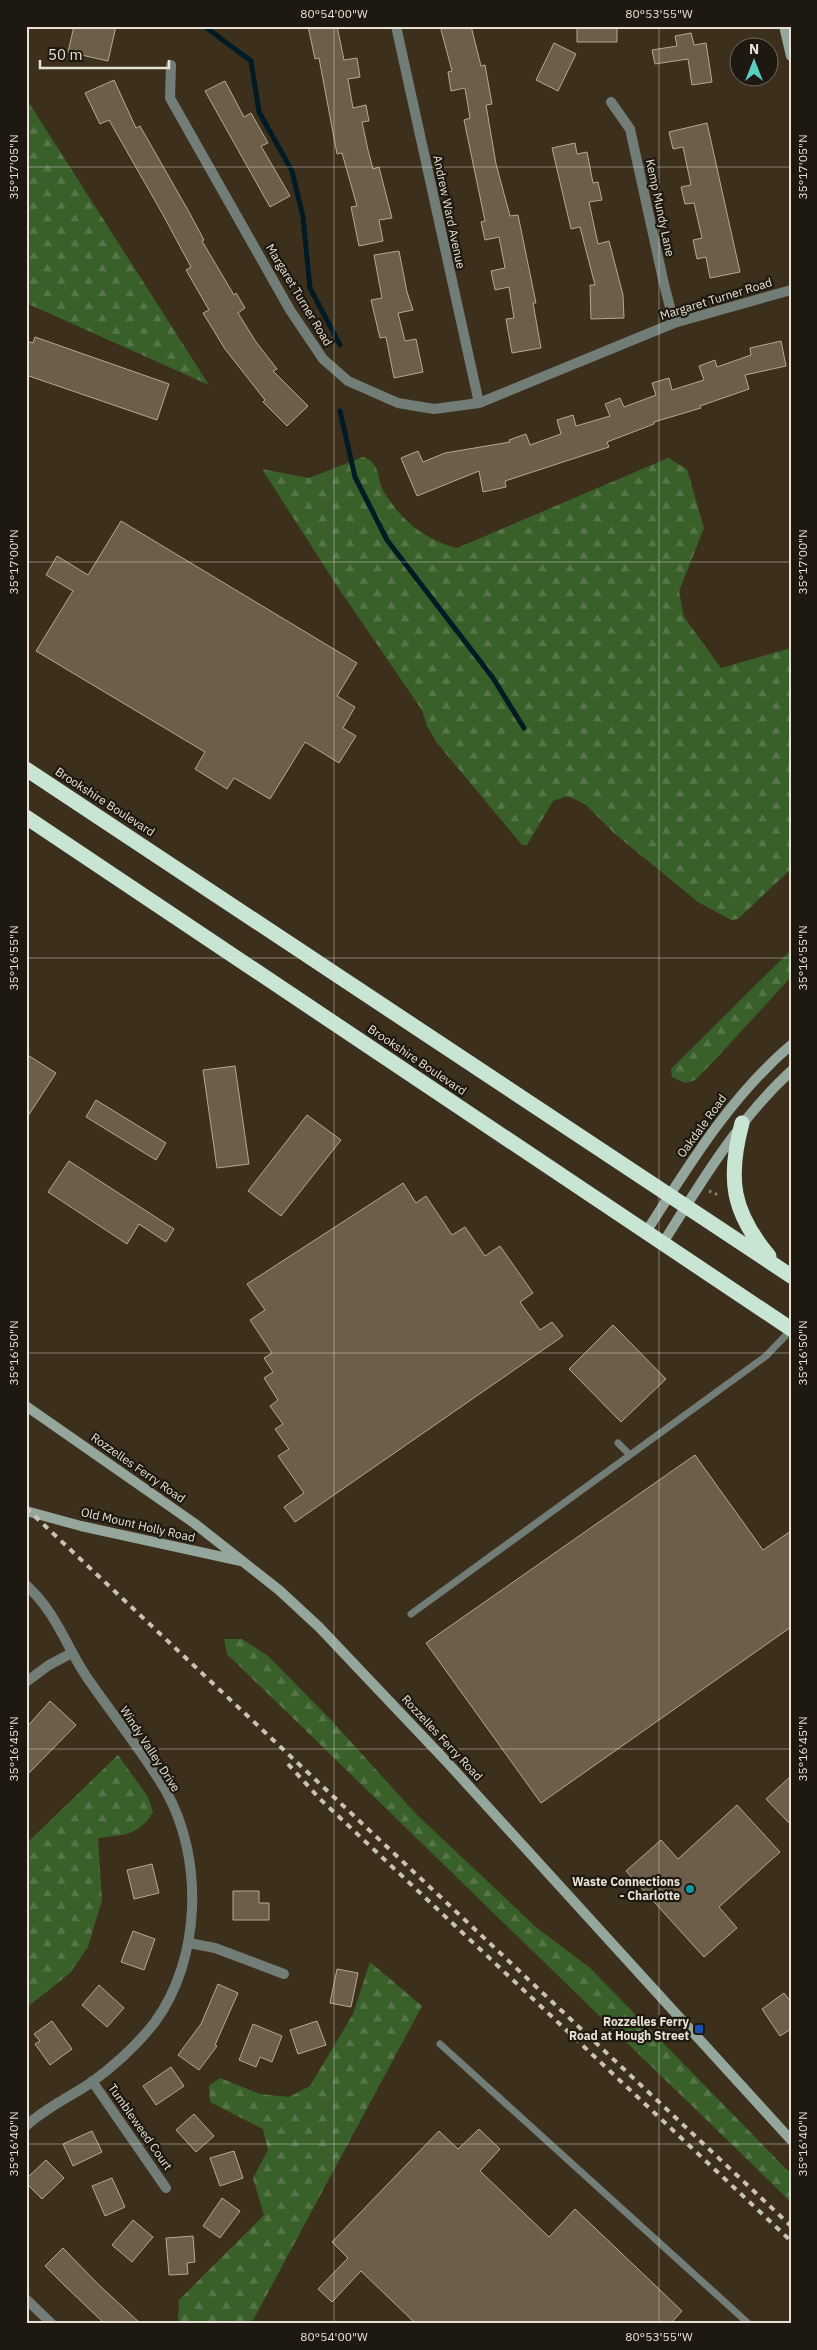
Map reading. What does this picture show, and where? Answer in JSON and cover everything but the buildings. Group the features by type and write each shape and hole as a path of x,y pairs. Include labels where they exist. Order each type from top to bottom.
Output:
{"highway":[{"name":"Brookshire Boulevard","path":"26,769 785,1272"},
{"name":"Brookshire Boulevard","path":"26,817 791,1329"},
{"path":"742,1123 734,1160 734,1180 739,1210 749,1230 785,1272"}],"street":[{"name":"Andrew Ward Avenue","path":"396,26 478,404"},
{"path":"784,26 791,56"},
{"name":"Margaret Turner Road","path":"172,65 170,98 290,310 323,359 348,381 398,404 434,409 478,404 674,323 791,290"},
{"name":"Kemp Mundy Lane","path":"611,102 621,113 630,129 674,323"},
{"name":"Oakdale Road","path":"646,1232 721,1118 758,1075 791,1045"},
{"path":"662,1243 742,1123 774,1086 791,1071"},
{"name":"Rozzelles Ferry Road","path":"26,1406 194,1523 244,1562 320,1627 363,1671 791,2140"},
{"name":"Old Mount Holly Road","path":"26,1511 81,1526 244,1562"},
{"name":"Windy Valley Drive","path":"26,1585 42,1599 53,1615 72,1653 166,1791 179,1820 187,1850 191,1879 192,1916 189,1943 169,2000 154,2022 134,2045 92,2081 26,2126"},
{"path":"26,1682 49,1665 72,1653"},
{"path":"189,1943 215,1948 284,1974"},
{"name":"Tumbleweed Court","path":"92,2081 166,2188"},
{"path":"26,2299 52,2324"}],"lane":[{"path":"411,1614 766,1356 791,1329"},
{"path":"618,1443 630,1455"},
{"path":"440,2044 750,2324"}],"green space":[{"path":"26,82 29,103 209,385 26,303"},
{"path":"363,457 373,463 382,489 407,521 425,535 445,545 457,548 668,458 687,469 704,528 679,591 684,617 721,668 791,648 791,869 738,919 731,920 698,902 615,834 585,804 567,796 553,801 527,845 522,845 437,743 427,726 422,710 337,586 262,469 309,478"},
{"path":"791,950 791,977 713,1062 695,1080 685,1083 672,1077 671,1069"},
{"path":"224,1639 242,1639 268,1656 332,1721 416,1814 537,1928 590,1968 791,2174 791,2202 227,1654"},
{"path":"118,1755 148,1797 153,1812 142,1826 130,1833 98,1838 102,1900 88,1947 70,1973 26,2008 26,1844"},
{"path":"370,1962 422,2006 251,2324 182,2324 178,2321 179,2300 264,2215 253,2178 268,2150 263,2129 210,2102 209,2086 220,2078 260,2094 289,2097 310,2086 353,2014"}],"waterway":[{"path":"204,26 251,61 259,112 292,171 303,217 310,288 340,345"},
{"path":"340,411 355,477 387,540 493,678 524,728"}],"railway":[{"path":"26,1508 791,2226"},
{"path":"288,1764 320,1799 791,2241"}],"place":[{"name":"Waste Connections - Charlotte","path":"690,1889"},
{"name":"Rozzelles Ferry Road at Hough Street","path":"699,2029"}]}
